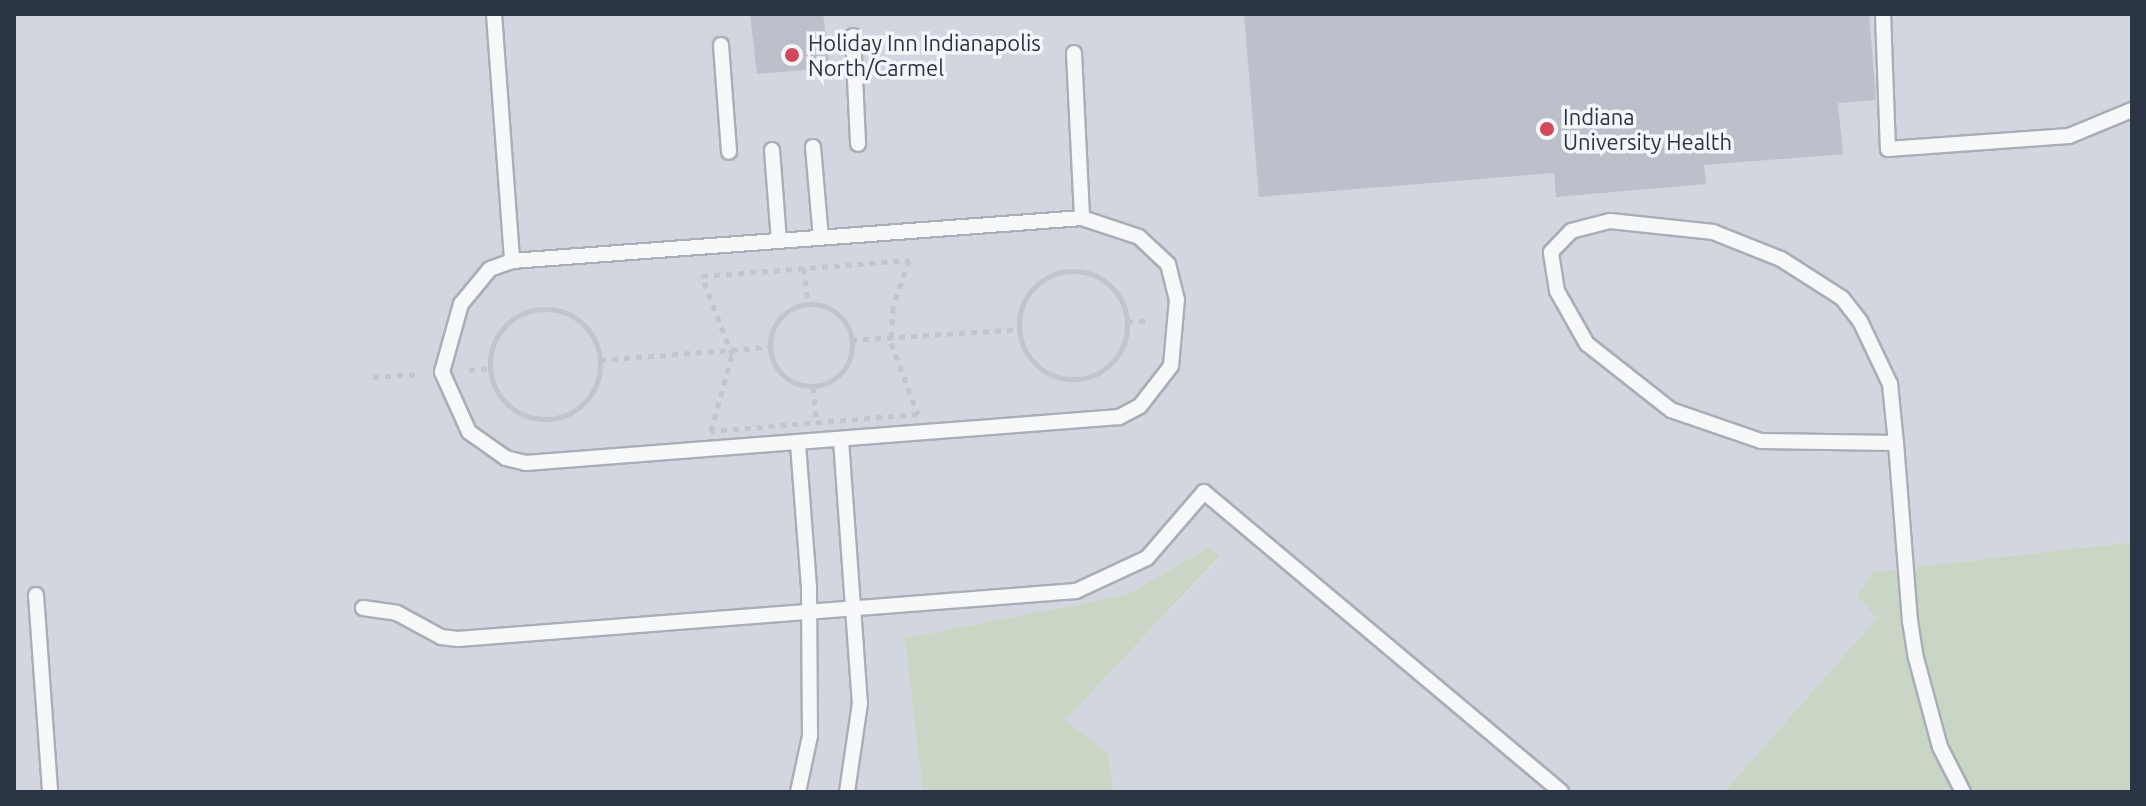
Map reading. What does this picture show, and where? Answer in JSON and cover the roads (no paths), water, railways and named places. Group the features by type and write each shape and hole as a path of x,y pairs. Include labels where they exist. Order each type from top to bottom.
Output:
{"lane":[{"path":"494,14 512,261"},
{"path":"1883,14 1888,149 2069,136 2132,110"},
{"path":"853,36 858,144"},
{"path":"721,45 729,152"},
{"path":"1074,53 1082,218"},
{"path":"813,147 821,238"},
{"path":"772,150 779,241"},
{"path":"1082,218 1139,237 1168,264 1174,282 1178,331 1171,366 1140,406 1093,421 526,463 485,445 455,413 444,359 461,304 490,269 512,261 779,241 1082,218"},
{"path":"1896,443 1761,441 1671,410 1587,344 1557,291 1551,252 1588,224 1634,220 1713,232 1781,259 1842,298 1860,321 1890,384 1896,443 1904,536 1916,658 1935,733 1963,792"},
{"path":"841,440 859,740 847,792"},
{"path":"798,444 808,614 810,736 798,792"},
{"path":"363,608 397,613 441,637 458,639 808,614 1103,584 1147,558 1204,492 1561,792"},
{"path":"36,595 50,792"}],"place":[{"name":"Holiday Inn Indianapolis North/Carmel","path":"792,55"},
{"name":"Indiana University Health","path":"1547,129"}]}
